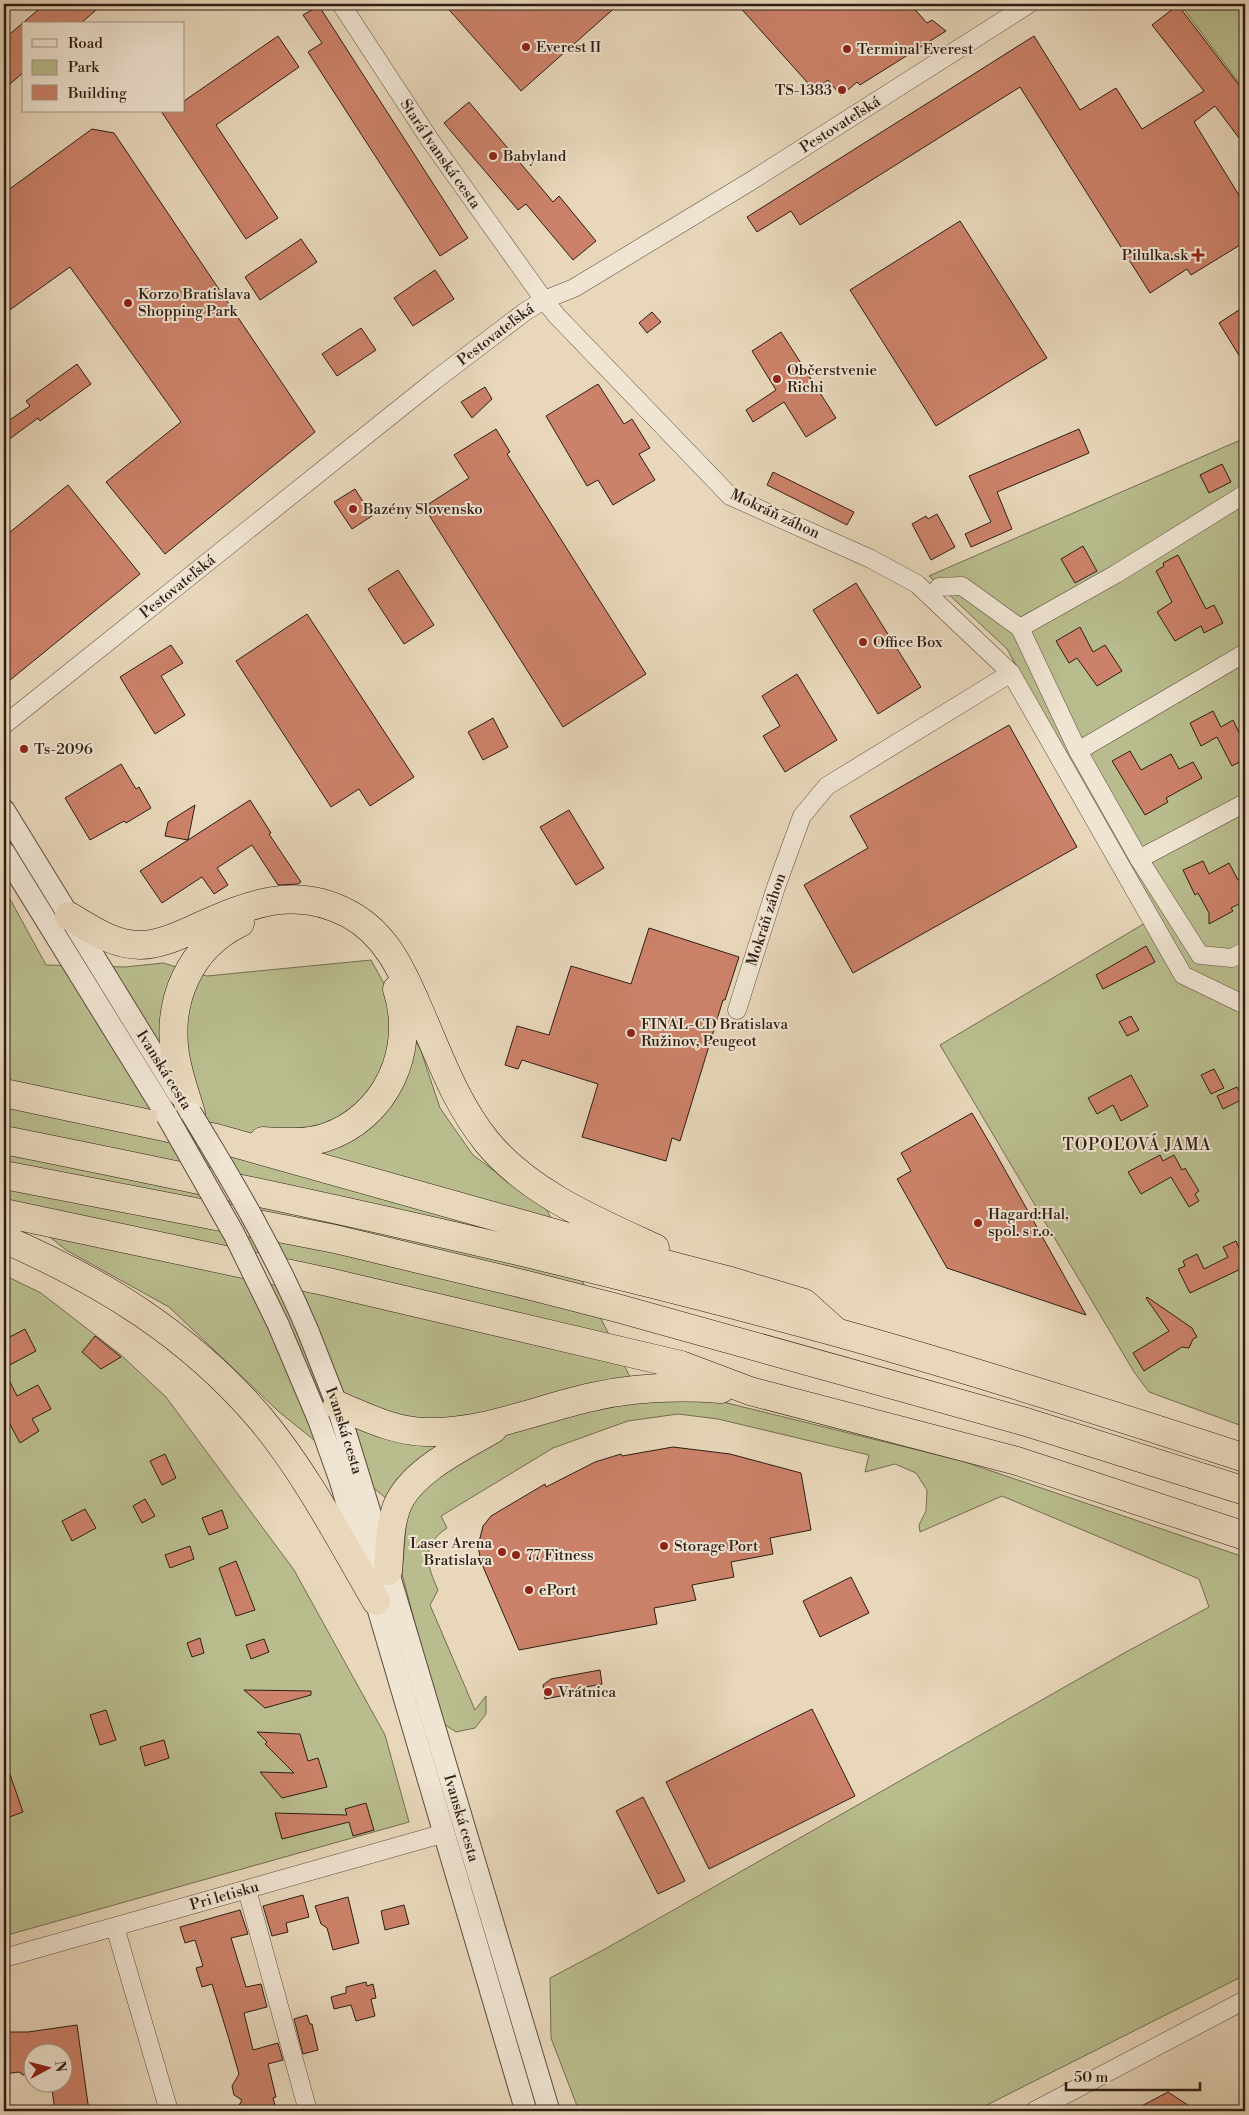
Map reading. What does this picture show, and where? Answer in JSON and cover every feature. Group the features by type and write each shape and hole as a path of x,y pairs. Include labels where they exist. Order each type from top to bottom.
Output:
{"highway":[{"path":"69,916 98,934 112,940 124,943 148,944 169,940 252,904 276,899 297,899 327,904 352,915 373,931 389,959 461,1104 487,1142 502,1159 532,1183 573,1208 650,1246 727,1280"},
{"path":"190,1113 175,1052 174,1016 176,1002 185,976 194,961 223,932 244,920 266,914 286,912 314,914 329,919 352,931 389,959 401,1001 404,1039 393,1077 374,1106 348,1127 323,1138 307,1142 291,1143 216,1138"},
{"path":"4,1093 216,1138 727,1280 804,1303 838,1333"},
{"path":"4,1140 424,1228 585,1267 838,1333 1078,1404 1245,1458"},
{"path":"4,1175 335,1239 537,1288 1026,1422 1245,1491"},
{"path":"4,1213 456,1311 681,1365 750,1390 1017,1461 1245,1536"},
{"path":"4,1239 70,1270 138,1309 191,1348 215,1370 261,1420 307,1484 376,1601"},
{"path":"337,1405 385,1425 408,1430 447,1431 504,1423 591,1397 632,1390 683,1387 750,1390"},
{"path":"388,1571 390,1533 398,1505 410,1487 426,1471 504,1423"}],"street":[{"name":"Stará Ivanská cesta","path":"341,4 430,140 544,300"},
{"name":"Pestovateľská","path":"4,725 434,381 526,311 544,300 574,288 751,181 831,128 1029,4"},
{"name":"Mokráň záhon","path":"544,300 678,444 730,496 775,514 870,559 917,584 1011,673 1183,975 1245,1004"},
{"path":"1020,628 1116,574 1245,494"},
{"path":"939,587 962,586 1020,628 1078,750 1139,859 1200,955 1232,958 1245,951"},
{"path":"1078,750 1245,654"},
{"name":"Mokráň záhon","path":"738,1010 776,887 802,816 826,786 1011,673"},
{"path":"1139,859 1245,803"},
{"name":"Ivanská cesta","path":"4,810 250,1211 290,1288 337,1405 549,2111"},
{"name":"Ivanská cesta","path":"4,852 214,1198 255,1275 300,1374 340,1480 526,2111"},
{"path":"300,1374 316,1391 337,1405"},
{"name":"Pri letisku","path":"4,1958 444,1833"},
{"path":"247,1890 308,2111"},
{"path":"115,1927 169,2111"},
{"path":"1034,2111 1245,2000"}],"green space":[{"path":"1180,4 1241,4 1245,10 1245,91"},
{"path":"1245,438 1245,1427 1149,1392 1134,1372 940,1045 1157,916 1007,649 929,576"},
{"path":"4,888 46,965 125,967 163,963 207,976 371,960 421,1051 440,1108 473,1155 547,1210 639,1395 715,1400 962,1461 1244,1557 1239,1577 1245,1579 1245,1975 975,2111 579,2111 551,2038 550,1978 605,1949 1126,1652 1209,1607 1199,1579 1002,1496 920,1532 919,1525 926,1511 927,1490 916,1473 895,1464 865,1472 869,1455 718,1419 678,1414 628,1421 553,1448 441,1516 447,1528 433,1542 428,1556 431,1572 438,1590 430,1605 475,1710 486,1696 486,1714 475,1728 456,1732 441,1722 402,1574 407,1515 278,1411 169,1307 66,1250 4,1200"},
{"path":"4,1275 41,1293 121,1355 166,1397 294,1570 385,1735 409,1822 4,1936"}],"building":[{"path":"45,4 103,4 82,22 24,22"},
{"name":"Everest II","path":"444,4 619,4 521,91"},
{"name":"Terminal Everest","path":"737,4 910,4 927,23 932,20 946,31 860,85 857,82 841,96 828,80 815,91"},
{"path":"1178,5 1245,93 1245,146 1215,106 1194,122 1245,205 1245,242 1191,275 1187,269 1150,293 1020,87 800,225 791,211 757,232 747,217 1034,36 1080,110 1116,88 1142,129 1204,91 1152,25"},
{"path":"319,6 468,238 440,256 308,52 322,43 303,15"},
{"path":"22,24 22,74 4,89 4,39"},
{"path":"278,36 299,67 216,125 278,218 246,239 162,112 185,112 185,100"},
{"name":"Babyland","path":"469,102 553,202 559,196 596,241 573,260 526,204 518,210 444,123"},
{"path":"92,129 114,133 315,432 165,554 106,482 181,422 70,267 4,314 4,193"},
{"path":"960,221 1047,358 936,426 850,290"},
{"path":"301,239 317,262 260,300 245,277"},
{"path":"435,270 454,299 413,326 394,298"},
{"path":"1245,306 1245,365 1219,323"},
{"path":"652,312 661,322 647,333 639,323"},
{"path":"361,328 376,350 337,376 322,354"},
{"path":"781,332 836,418 806,437 784,402 753,422 746,410 776,390 752,351"},
{"path":"77,364 91,384 40,421 38,418 4,443 4,424 30,406 26,401"},
{"path":"598,384 624,424 632,419 650,448 639,454 655,480 613,505 598,480 587,486 546,416"},
{"path":"485,387 492,399 472,418 461,402"},
{"path":"496,429 510,452 507,454 646,674 563,727 424,507 469,478 454,455"},
{"path":"1079,429 1089,453 997,492 1012,529 971,547 965,534 991,522 969,476"},
{"path":"1222,464 1231,482 1209,493 1200,475"},
{"path":"773,472 854,512 847,525 767,485"},
{"path":"68,485 140,574 4,685 4,537"},
{"name":"Bazény Slovensko","path":"355,489 372,516 352,529 334,502"},
{"path":"937,514 955,547 931,560 912,524 926,516 928,519"},
{"path":"1083,546 1097,571 1075,583 1061,559"},
{"path":"1178,555 1206,609 1214,605 1223,623 1204,633 1201,626 1175,641 1157,612 1172,602 1156,571 1164,566 1163,563"},
{"path":"398,570 434,625 404,644 368,589"},
{"name":"Office Box","path":"856,583 921,687 878,714 813,610"},
{"path":"307,614 414,777 370,806 359,789 331,807 236,661"},
{"path":"1080,627 1093,652 1105,645 1122,671 1097,686 1077,658 1069,663 1056,641"},
{"path":"171,645 183,663 161,676 185,715 155,734 120,677"},
{"path":"797,674 837,740 785,772 763,736 780,726 762,696"},
{"path":"1213,711 1221,727 1233,720 1245,745 1245,759 1232,766 1217,737 1201,746 1190,723"},
{"path":"493,718 508,747 483,760 468,732"},
{"path":"1009,725 1077,847 853,973 804,885 868,848 850,816"},
{"path":"1130,751 1141,770 1171,754 1179,769 1193,762 1202,778 1166,798 1168,802 1145,815 1112,761"},
{"path":"121,764 136,789 139,787 151,808 126,823 124,821 90,840 65,798"},
{"path":"250,800 271,833 269,834 301,882 298,884 278,885 252,845 217,868 228,885 214,894 202,877 162,903 140,871"},
{"path":"195,805 188,840 165,836 168,822"},
{"path":"569,810 604,868 576,885 540,827"},
{"path":"1203,861 1209,874 1229,863 1238,880 1245,876 1245,901 1231,908 1233,911 1209,924 1209,913 1198,893 1195,895 1183,870"},
{"name":"FINAL-CD Bratislava Ružinov, Peugeot","path":"649,928 739,957 725,1000 723,1000 680,1141 672,1138 666,1161 582,1137 598,1084 522,1060 518,1069 505,1065 517,1026 549,1035 571,966 631,984"},
{"path":"1146,946 1155,962 1103,989 1096,975"},
{"path":"1131,1016 1139,1030 1127,1036 1119,1022"},
{"path":"1214,1069 1224,1088 1211,1094 1201,1075"},
{"path":"1131,1075 1148,1106 1121,1121 1113,1105 1097,1114 1088,1098"},
{"path":"1237,1087 1243,1099 1223,1109 1217,1096"},
{"name":"Hagard:Hal, spol. s r.o.","path":"972,1113 1086,1315 947,1268 897,1179 911,1171 901,1153"},
{"path":"1160,1155 1163,1161 1174,1155 1182,1170 1185,1168 1199,1191 1195,1194 1199,1201 1189,1207 1171,1177 1141,1194 1128,1172"},
{"path":"1236,1241 1245,1260 1245,1267 1190,1293 1178,1269 1185,1266 1183,1261 1197,1254 1204,1269 1228,1257 1223,1247"},
{"path":"1147,1297 1192,1328 1197,1337 1193,1339 1189,1348 1182,1347 1144,1371 1133,1353 1169,1331"},
{"path":"25,1329 36,1351 4,1368 4,1340"},
{"path":"95,1336 121,1357 101,1369 82,1352"},
{"path":"4,1370 17,1396 38,1385 51,1409 32,1419 39,1431 20,1443 4,1413"},
{"name":"Storage Port","path":"673,1447 730,1454 801,1473 811,1530 770,1538 773,1554 731,1562 734,1577 692,1585 696,1600 654,1608 657,1624 519,1650 481,1562 478,1546 483,1526 491,1516 545,1484 546,1487 595,1462 621,1454 622,1456"},
{"path":"165,1454 176,1478 162,1485 150,1461"},
{"path":"145,1499 155,1516 142,1523 133,1506"},
{"path":"85,1509 96,1528 72,1541 62,1521"},
{"path":"222,1510 228,1528 209,1535 202,1518"},
{"path":"190,1546 194,1559 170,1568 165,1555"},
{"path":"236,1561 255,1610 236,1616 219,1568"},
{"path":"851,1577 869,1613 820,1637 803,1601"},
{"path":"200,1638 204,1653 192,1657 187,1643"},
{"path":"264,1639 269,1652 251,1659 246,1645"},
{"path":"600,1670 602,1684 570,1690 571,1694 545,1699 543,1685 551,1679"},
{"path":"244,1690 311,1691 311,1695 265,1708"},
{"path":"812,1709 855,1796 709,1869 666,1782"},
{"path":"106,1710 116,1740 100,1745 90,1715"},
{"path":"257,1732 300,1734 308,1761 318,1758 327,1787 282,1798 260,1772 294,1773 265,1744 267,1742"},
{"path":"164,1740 169,1758 145,1766 140,1747"},
{"path":"6,1763 23,1812 4,1819 4,1764"},
{"path":"643,1797 685,1881 658,1894 616,1811"},
{"path":"366,1803 374,1830 353,1836 349,1822 282,1839 275,1813 347,1815 345,1809"},
{"path":"303,1895 309,1917 286,1923 288,1932 272,1936 263,1906"},
{"path":"348,1897 359,1943 333,1950 327,1928 321,1924 315,1906"},
{"path":"404,1905 409,1924 385,1930 381,1911"},
{"path":"240,1910 248,1934 231,1938 246,1987 261,1984 267,2007 244,2013 253,2050 278,2043 283,2060 268,2064 276,2097 273,2098 276,2109 267,2111 236,2111 242,2100 234,2095 232,2086 239,2074 229,2039 212,1984 202,1987 196,1968 203,1966 195,1940 185,1943 180,1927"},
{"path":"366,1982 367,1986 373,1984 376,1998 371,1999 375,2016 356,2021 351,2005 334,2009 331,1997 346,1993 346,1987"},
{"path":"307,2015 310,2024 312,2024 318,2050 303,2054 294,2019"},
{"path":"77,2025 89,2111 55,2111 52,2092 72,2092 72,2042 22,2042 22,2074 19,2072 4,2074 4,2032 28,2032"},
{"path":"1168,2092 1197,2111 1132,2111"}],"place":[{"name":"Everest II","path":"526,47"},
{"name":"Terminal Everest","path":"847,49"},
{"name":"TS-1383","path":"842,90"},
{"name":"Babyland","path":"493,156"},
{"name":"Pilulka.sk","path":"1198,255"},
{"name":"Korzo Bratislava Shopping Park","path":"128,303"},
{"name":"Občerstvenie Richi","path":"777,379"},
{"name":"Bazény Slovensko","path":"353,509"},
{"name":"Office Box","path":"863,642"},
{"name":"Ts-2096","path":"24,749"},
{"name":"FINAL-CD Bratislava Ružinov, Peugeot","path":"631,1033"},
{"name":"Hagard:Hal, spol. s r.o.","path":"978,1223"},
{"name":"Storage Port","path":"664,1546"},
{"name":"Laser Arena Bratislava","path":"502,1552"},
{"name":"77 Fitness","path":"516,1555"},
{"name":"ePort","path":"529,1590"},
{"name":"Vrátnica","path":"548,1692"}],"district":[{"name":"TOPOĽOVÁ JAMA","path":"1137,1145"}]}
